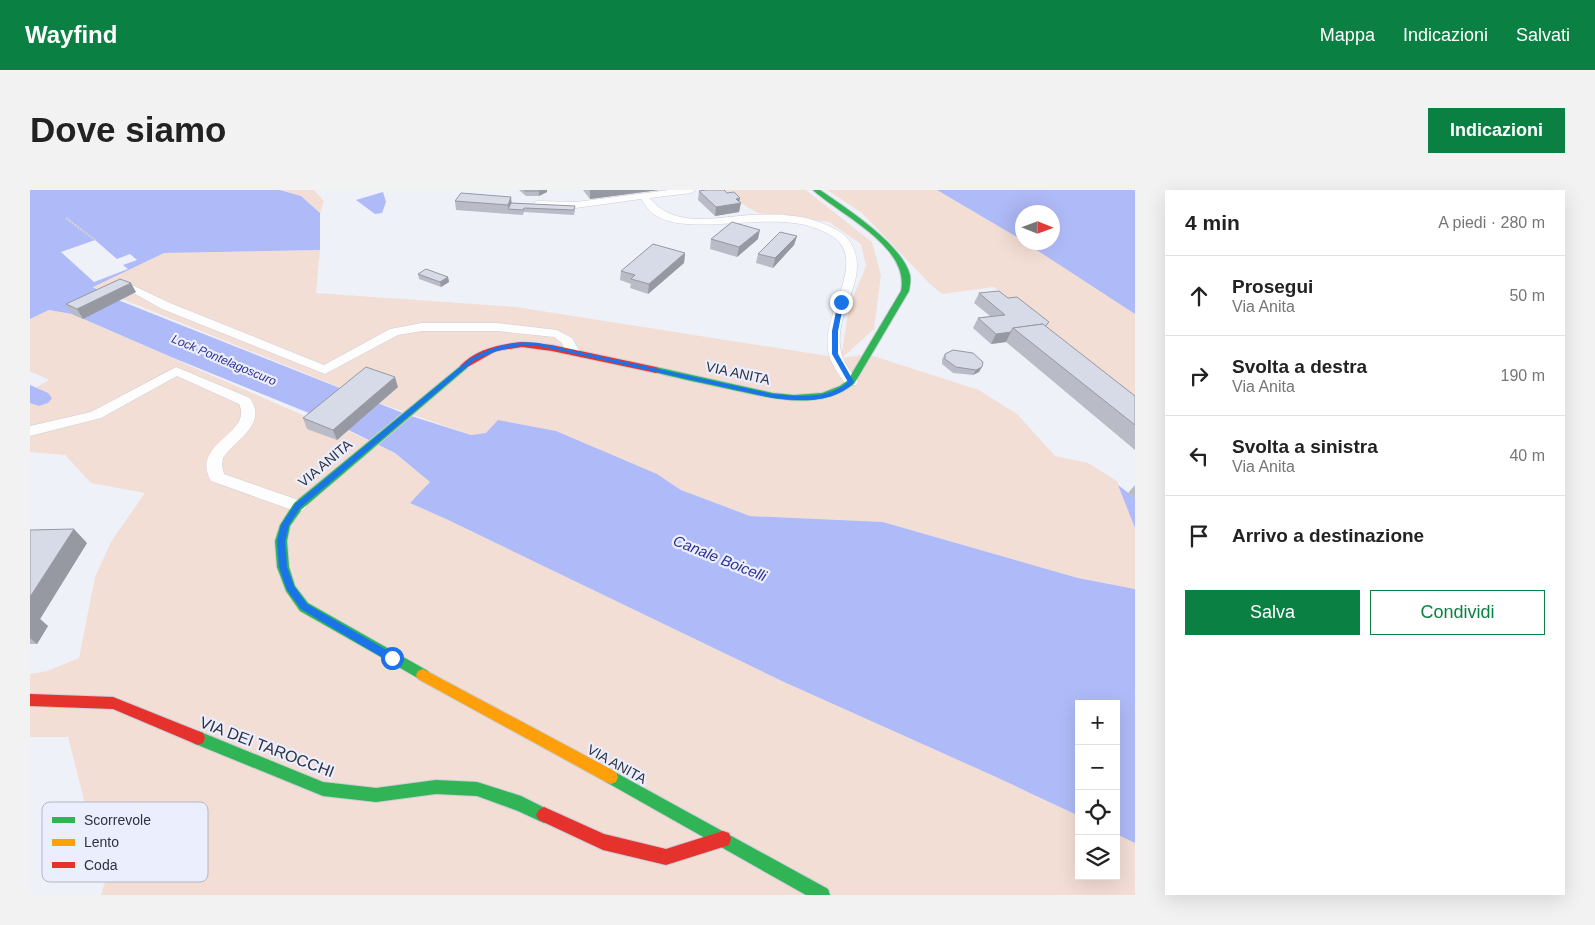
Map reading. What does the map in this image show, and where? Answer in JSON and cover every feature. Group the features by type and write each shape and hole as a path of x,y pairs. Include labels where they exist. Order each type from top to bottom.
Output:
{"street":[{"name":"VIA ANITA","path":"816,190 848,212 882,243 901,264 907,277 905,291 851,382 841,392 803,399 773,396 524,343 491,350 473,359 356,455 298,506 285,525 281,541 283,567 290,588 304,607 392,658 822,895"},
{"name":"VIA DEI TAROCCHI","path":"30,700 113,703 322,789 376,795 436,787 477,789 521,804 603,842 666,858 723,839"}],"lane":[{"path":"537,204 643,196 691,190"},
{"path":"643,196 657,212 680,220 698,222 758,218 800,220 818,224 837,234 847,244 852,256 853,268 841,302 835,331 835,354 851,382"},
{"path":"132,288 166,306 325,370 394,332 422,327 497,327 556,334 567,341 573,352"},
{"path":"30,430 96,415 176,371 245,401 250,406 250,415 244,426 215,458 214,467 217,477 298,506"}],"path":[{"path":"66,218 95,240"}],"shaded area":[{"path":"280,190 314,190 324,201 320,213 301,196"},
{"path":"718,190 806,190 872,242 881,275 874,329 842,358 867,354 979,390 1017,414 1055,456 1088,463 1117,481 1135,528 1135,589 1078,578 883,522 750,516 681,490 657,474 486,433 471,435 379,403 397,388 351,392 122,299 135,293 108,296 93,286 164,253 320,250 316,293 516,307 841,358 849,307 866,266 861,244 829,222 758,213"},
{"path":"827,190 937,190 1015,236 1015,250 1039,250 1077,274 1135,314 1135,398 994,287 942,294 930,284 862,213"},
{"path":"49,310 72,314 316,421 337,440 348,431 395,453 431,483 410,503 784,682 1075,814 1075,880 1120,880 1120,836 1135,843 1135,895 101,895 105,882 208,882 208,802 85,802 68,737 30,737 30,674 47,671 79,658 95,577 112,540 145,493 91,483 65,455 30,452 30,391 49,380 30,371 30,319"}],"water":[{"path":"30,190 280,190 301,196 320,213 320,250 164,253 93,287 108,296 408,415 471,435 486,433 498,420 556,431 657,474 681,490 750,516 883,522 1078,578 1135,589 1135,843 1120,836 1120,700 1075,700 1075,814 784,682 410,503 430,482 395,453 336,424 171,357 72,314 49,310 30,319"},
{"path":"937,190 1135,190 1135,314 1037,250 1060,250 1060,205 1015,205 1015,236"},
{"path":"383,192 386,202 382,213 375,214 356,200"},
{"path":"1118,485 1135,498 1135,528"}],"pier":[{"path":"95,240 117,259 130,254 137,260 123,265 128,269 94,282 61,252"}],"building":[{"path":"699,191 734,192 740,198 736,199 741,203 716,207"},
{"path":"461,193 511,197 508,205 455,201"},
{"path":"511,203 575,206 574,210 508,209"},
{"path":"732,222 760,230 739,247 711,239"},
{"path":"780,232 797,236 775,258 758,254"},
{"path":"653,244 685,253 649,284 631,279 635,275 621,271"},
{"path":"426,269 448,277 440,282 418,274"},
{"path":"120,279 131,283 77,309 66,304"},
{"path":"999,291 1008,298 1017,297 1049,322 1045,326 1043,324 1013,328 1011,332 996,334 978,318 1005,315 979,293"},
{"path":"1043,324 1135,396 1135,425 1013,328"},
{"path":"953,350 973,353 983,362 982,367 976,370 956,367 945,359 945,354"},
{"path":"366,367 395,377 333,430 303,418"},
{"path":"74,529 30,597 30,530"}],"waterway":[{"path":"30,393 39,398"}],"traffic: fast":[{"path":"656,370 773,396 794,398 824,396 843,388 851,382 905,291 906,275 901,263 881,240 854,217 816,190"},
{"path":"423,675 304,607 290,588 283,567 281,541 285,525 298,506 464,366"},
{"path":"198,738 323,789 376,795 436,787 477,789 521,804 544,815"},
{"path":"611,777 822,895"}],"traffic: slow":[{"path":"423,675 611,777"}],"traffic: jam":[{"path":"464,366 493,349 522,345 552,348 656,370"},
{"path":"30,700 113,703 198,738"},
{"path":"544,815 603,842 666,857 723,839"}],"route":[{"path":"392,658 304,607 290,588 283,567 281,541 285,525 298,506 356,455 473,359 481,354 508,345 539,344 773,396 803,399 841,392 851,382 835,354 835,331 841,302"}],"water label":[{"name":"Lock Pontelagoscuro","path":"224,360"},
{"name":"Canale Boicelli","path":"720,558"}]}
